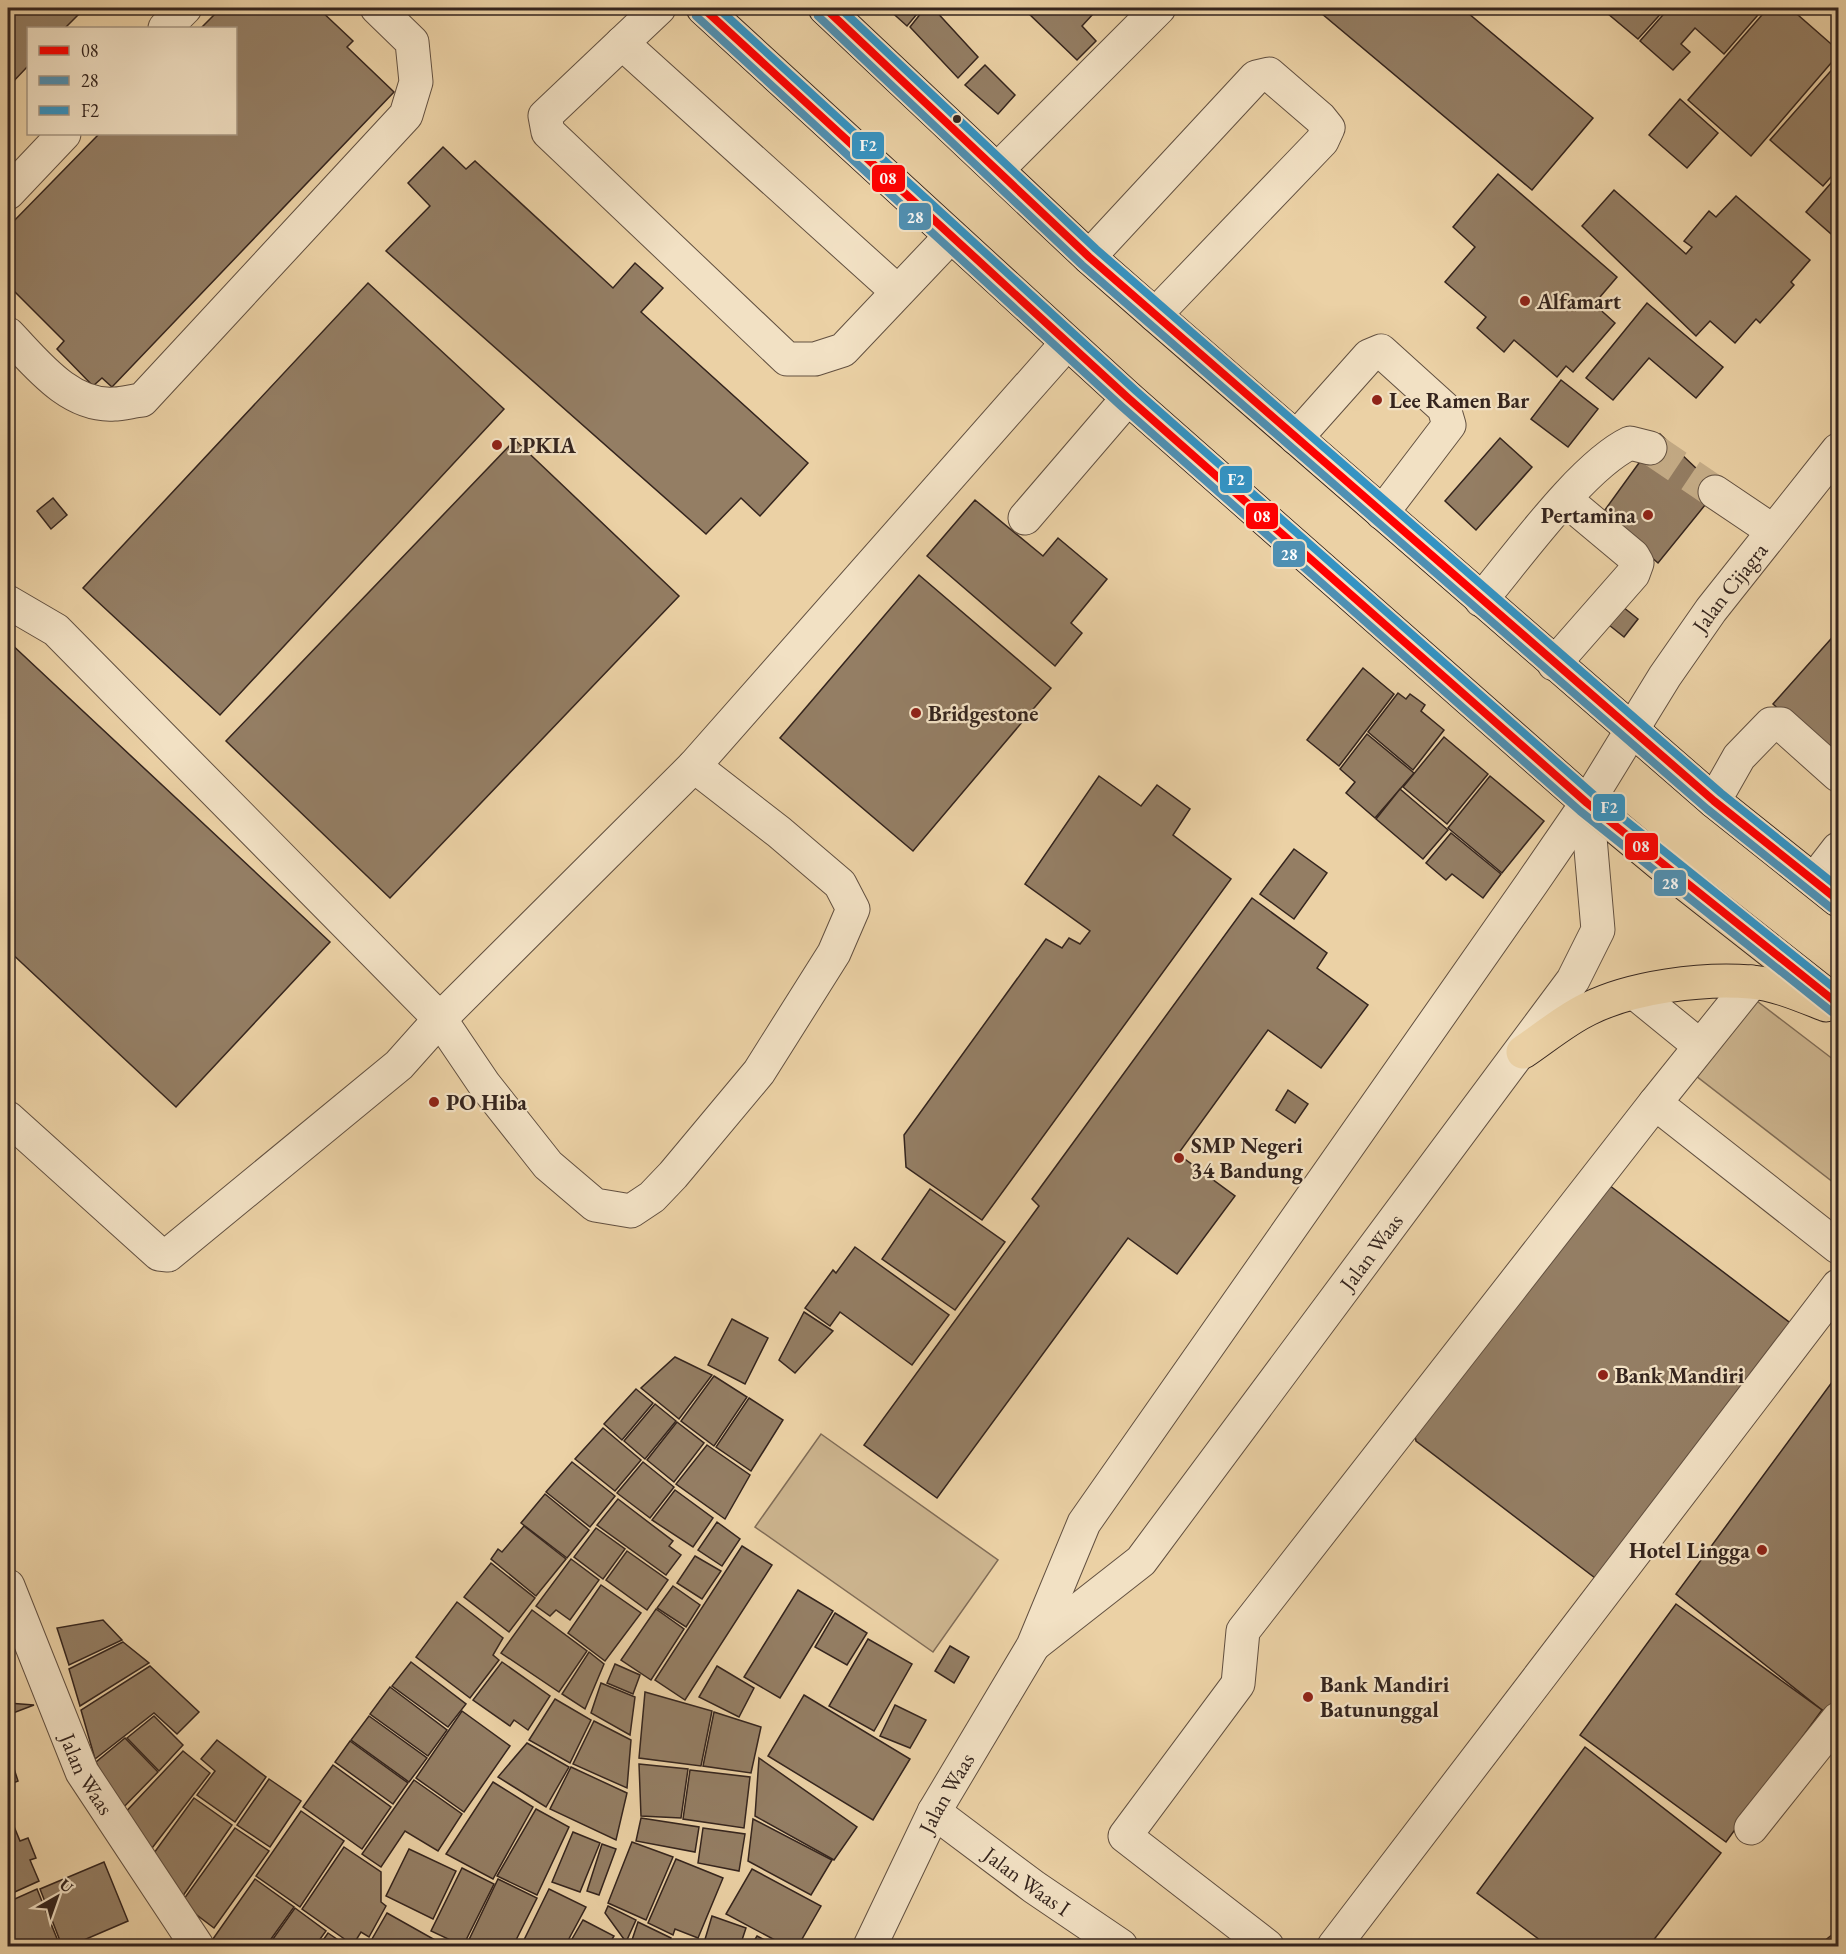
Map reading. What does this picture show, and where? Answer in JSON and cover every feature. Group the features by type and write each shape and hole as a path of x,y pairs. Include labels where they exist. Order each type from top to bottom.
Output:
{"highway":[{"path":"703,8 1066,343 1587,803 1669,871 1839,1004"},
{"path":"825,8 1155,315 1554,664 1714,801 1826,890"},
{"path":"1522,1052 1588,1009 1635,993 1693,984 1752,982 1806,997 1839,1010"}],"street":[{"path":"166,27 185,8"},
{"path":"8,334 54,382 84,399 112,405 142,400 406,114 416,82 412,42 377,8"},
{"path":"659,8 553,107 545,116 548,132 787,359 815,359 843,350 951,236"},
{"path":"997,170 1159,8"},
{"path":"622,44 898,292"},
{"path":"1089,256 1256,77 1269,75 1320,118 1328,128 1322,141 1155,315"},
{"path":"8,193 63,135"},
{"path":"8,1118 159,1254 168,1255 399,1065 440,1019 694,766 1066,343"},
{"path":"1296,438 1370,356 1382,351 1444,408 1449,425 1382,513"},
{"path":"1025,518 1128,398"},
{"path":"1481,600 1566,500 1612,451 1630,442 1650,448"},
{"name":"Jalan Cijagra","path":"1630,729 1711,610 1839,450"},
{"path":"1715,492 1773,531"},
{"path":"1554,664 1633,574 1637,563 1633,556 1566,500"},
{"path":"8,602 56,630 440,1019 484,1084 548,1165 595,1205 631,1211 652,1197 759,1072 834,953 853,909 840,884 779,832 694,766"},
{"path":"1714,801 1739,757 1771,724 1781,724 1839,775"},
{"name":"Jalan Waas","path":"870,1947 934,1812 1033,1646 1084,1523 1587,803 1630,729"},
{"name":"Jalan Waas","path":"1033,1646 1141,1561 1522,1052 1573,980 1598,930 1587,803"},
{"path":"1826,890 1839,849"},
{"path":"1267,1947 1125,1836 1238,1684 1243,1631 1752,982"},
{"path":"1635,993 1700,1046"},
{"path":"1655,1103 1839,1247"},
{"path":"1334,1947 1839,1286"},
{"name":"Jalan Waas","path":"8,1586 82,1772 197,1947"},
{"path":"1751,1828 1839,1719"},
{"name":"Jalan Waas I","path":"934,1812 1034,1887 1121,1947"}],"shaded area":[{"path":"1749,995 1838,1063 1838,1186 1691,1072"},
{"path":"821,1434 998,1560 933,1652 755,1527"}],"building":[{"path":"8,8 85,8 66,27 27,27 27,67 11,84 8,81"},
{"path":"221,8 304,8 307,10 318,8 353,41 347,47 394,92 112,387 102,378 93,386 57,349 64,341 8,285 8,227 98,135 237,135 237,27 202,27"},
{"path":"887,8 922,8 907,26"},
{"path":"925,8 933,8 978,57 958,78 910,27"},
{"path":"1028,8 1087,8 1093,14 1082,26 1096,41 1077,60 1025,10"},
{"path":"1315,8 1462,8 1593,118 1532,190"},
{"path":"1601,8 1666,8 1638,39"},
{"path":"1669,8 1764,8 1724,54 1695,28 1681,44 1690,52 1673,70 1640,41"},
{"path":"1768,8 1790,8 1838,50 1838,55 1751,156 1688,100"},
{"path":"985,65 1015,95 998,114 965,85"},
{"path":"1836,65 1838,67 1838,169 1823,186 1770,140"},
{"path":"1680,99 1718,133 1687,168 1649,135"},
{"path":"443,147 466,169 475,161 613,288 635,263 663,288 641,312 808,463 760,516 741,498 706,534 386,251 430,206 408,183"},
{"path":"1498,174 1617,277 1594,304 1615,323 1573,372 1566,366 1557,377 1514,340 1504,352 1477,328 1486,317 1445,282 1475,247 1453,227"},
{"path":"1838,175 1838,240 1806,212"},
{"path":"1614,190 1686,254 1692,247 1684,241 1709,211 1716,217 1736,196 1810,260 1791,282 1794,285 1760,323 1756,319 1735,343 1710,321 1696,336 1582,226"},
{"path":"368,283 504,409 220,715 83,588"},
{"path":"1647,303 1723,367 1696,398 1649,358 1613,400 1586,378"},
{"path":"1561,380 1598,409 1568,447 1531,419"},
{"path":"1660,434 1718,489 1658,563 1602,514"},
{"path":"1500,438 1532,467 1476,530 1445,501"},
{"path":"515,440 679,596 390,898 226,741"},
{"path":"53,498 67,515 51,529 37,511"},
{"path":"975,500 1043,556 1058,538 1107,579 1071,623 1082,633 1055,666 927,556"},
{"name":"Bridgestone","path":"919,575 1051,688 913,851 780,738"},
{"path":"1623,607 1638,619 1624,637 1609,625"},
{"path":"1838,631 1838,764 1773,704"},
{"path":"8,641 330,942 176,1107 8,950"},
{"path":"1363,668 1394,694 1339,766 1307,740"},
{"path":"1398,693 1406,699 1410,694 1425,705 1421,711 1444,730 1413,770 1368,732"},
{"path":"1367,734 1414,773 1375,818 1346,793 1355,782 1340,769"},
{"path":"1444,737 1488,774 1447,824 1403,787"},
{"path":"1099,776 1141,806 1157,785 1190,809 1173,835 1231,879 982,1220 906,1167 904,1135 1046,939 1062,948 1069,938 1080,944 1090,931 1025,884"},
{"path":"1490,776 1544,821 1502,873 1448,828"},
{"path":"1400,789 1448,830 1423,859 1376,819"},
{"path":"1451,833 1501,874 1483,898 1452,874 1446,880 1426,863"},
{"path":"1294,849 1327,873 1294,919 1260,894"},
{"path":"1252,898 1327,953 1317,968 1368,1005 1321,1068 1268,1030 1178,1154 1235,1196 1177,1274 1128,1238 937,1498 864,1445 1039,1206 1032,1199"},
{"path":"1288,1090 1308,1104 1295,1123 1276,1110"},
{"name":"Bank Mandiri","path":"1601,1179 1793,1325 1599,1581 1416,1441 1413,1426"},
{"path":"930,1189 1005,1242 955,1310 882,1259"},
{"path":"855,1247 949,1315 912,1365 840,1312 830,1326 805,1308 833,1270 836,1273"},
{"path":"804,1312 833,1331 795,1373 779,1360"},
{"path":"732,1319 768,1338 745,1384 708,1365"},
{"path":"675,1357 712,1375 679,1419 641,1388"},
{"name":"Hotel Lingga","path":"1838,1374 1838,1712 1835,1717 1822,1710 1676,1594"},
{"path":"714,1376 747,1397 714,1446 681,1421"},
{"path":"636,1389 653,1403 622,1440 604,1424"},
{"path":"749,1398 783,1420 751,1471 716,1447"},
{"path":"655,1404 676,1421 645,1459 624,1441"},
{"path":"677,1422 704,1443 674,1482 647,1460"},
{"path":"603,1428 641,1460 615,1491 575,1459"},
{"path":"707,1445 750,1475 725,1519 676,1484"},
{"path":"572,1462 615,1496 590,1527 546,1492"},
{"path":"643,1462 674,1487 650,1518 617,1493"},
{"path":"675,1490 713,1518 693,1547 652,1520"},
{"path":"545,1494 589,1530 567,1558 521,1523"},
{"path":"618,1499 673,1541 669,1546 681,1555 666,1575 597,1525"},
{"path":"717,1522 740,1539 722,1566 698,1550"},
{"path":"524,1526 566,1559 536,1596 491,1559 498,1549 502,1552"},
{"path":"596,1528 625,1549 603,1579 574,1557"},
{"path":"742,1546 772,1565 685,1700 655,1680"},
{"path":"627,1551 668,1580 647,1610 606,1580"},
{"path":"695,1556 721,1571 702,1599 677,1583"},
{"path":"571,1559 599,1580 570,1620 556,1610 550,1616 536,1606"},
{"path":"491,1563 535,1598 509,1632 464,1597"},
{"path":"601,1585 641,1613 605,1661 568,1633"},
{"path":"673,1586 700,1605 686,1627 657,1608"},
{"path":"798,1590 833,1611 780,1698 744,1677"},
{"path":"457,1602 503,1638 493,1655 499,1660 470,1698 416,1657"},
{"path":"1676,1604 1822,1710 1726,1842 1580,1735"},
{"path":"656,1609 684,1629 651,1680 621,1660"},
{"path":"532,1610 587,1651 559,1692 501,1653"},
{"path":"835,1613 867,1633 847,1665 815,1647"},
{"path":"103,1620 122,1640 69,1665 57,1628"},
{"path":"868,1639 912,1664 874,1731 829,1706"},
{"path":"123,1642 149,1663 80,1706 69,1669"},
{"path":"8,1646 13,1647 12,1686 8,1686"},
{"path":"950,1646 969,1657 954,1683 935,1671"},
{"path":"589,1652 604,1664 585,1709 562,1694"},
{"path":"411,1662 466,1704 448,1727 392,1686"},
{"path":"502,1662 550,1696 528,1730 514,1720 510,1726 473,1700"},
{"path":"615,1664 640,1675 633,1694 607,1683"},
{"path":"150,1666 199,1712 177,1734 154,1713 95,1759 81,1710"},
{"path":"717,1666 754,1688 739,1717 699,1697"},
{"path":"601,1683 635,1697 630,1735 591,1713"},
{"path":"390,1687 447,1730 428,1756 370,1714"},
{"path":"645,1692 712,1711 701,1766 639,1758"},
{"path":"804,1695 910,1759 873,1820 768,1756"},
{"path":"555,1699 591,1720 570,1763 529,1740"},
{"path":"8,1703 34,1705 8,1715"},
{"path":"895,1705 926,1720 910,1748 880,1736"},
{"path":"462,1711 510,1746 464,1812 416,1778"},
{"path":"714,1712 761,1727 751,1773 703,1766"},
{"path":"154,1716 183,1745 159,1771 127,1738"},
{"path":"369,1716 427,1758 409,1782 351,1740"},
{"path":"594,1721 631,1740 627,1788 573,1764"},
{"path":"125,1738 158,1772 117,1814 96,1762"},
{"path":"217,1740 266,1777 235,1822 197,1795 215,1771 201,1759"},
{"path":"350,1741 408,1783 393,1804 335,1762"},
{"path":"527,1743 569,1767 546,1807 498,1777"},
{"path":"1585,1747 1721,1853 1649,1946 1548,1946 1477,1893"},
{"path":"8,1750 18,1781 8,1785"},
{"path":"183,1751 210,1773 142,1861 120,1818"},
{"path":"759,1758 857,1827 834,1860 755,1816"},
{"path":"639,1764 688,1769 681,1818 641,1816"},
{"path":"333,1765 391,1807 362,1849 303,1807"},
{"path":"571,1767 627,1793 616,1840 550,1809"},
{"path":"690,1770 750,1777 744,1828 683,1819"},
{"path":"269,1779 301,1801 270,1847 237,1825"},
{"path":"414,1780 462,1814 438,1851 405,1831 381,1867 362,1854"},
{"path":"493,1782 533,1807 493,1879 446,1854"},
{"path":"194,1798 232,1825 178,1903 146,1864"},
{"path":"536,1809 569,1827 537,1895 497,1876"},
{"path":"301,1811 344,1841 300,1907 256,1876"},
{"path":"641,1818 699,1827 695,1852 636,1841"},
{"path":"753,1819 832,1860 811,1895 748,1861"},
{"path":"13,1824 20,1841 28,1838 36,1858 30,1860 39,1881 8,1895 8,1827"},
{"path":"235,1828 269,1851 214,1928 181,1903"},
{"path":"703,1828 745,1834 739,1871 698,1863"},
{"path":"573,1832 600,1843 580,1892 552,1882"},
{"path":"632,1842 673,1857 646,1920 608,1903"},
{"path":"602,1844 616,1849 599,1895 587,1891"},
{"path":"344,1847 381,1872 381,1902 386,1906 369,1937 361,1932 353,1945 302,1909"},
{"path":"409,1849 456,1871 433,1919 386,1896"},
{"path":"676,1859 723,1878 698,1938 675,1929 673,1935 648,1923"},
{"path":"104,1862 128,1921 70,1946 62,1946 40,1889"},
{"path":"462,1868 494,1884 463,1946 431,1931"},
{"path":"752,1869 821,1906 798,1946 786,1946 726,1914"},
{"path":"255,1879 294,1907 266,1946 208,1946"},
{"path":"498,1879 537,1898 513,1946 466,1946"},
{"path":"37,1889 60,1946 8,1946 8,1902"},
{"path":"549,1889 586,1907 565,1946 521,1946"},
{"path":"608,1906 636,1920 626,1942 605,1913"},
{"path":"295,1908 326,1931 315,1946 268,1946"},
{"path":"387,1913 444,1945 368,1946"},
{"path":"712,1916 746,1928 740,1946 703,1946"},
{"path":"583,1920 614,1936 608,1946 568,1946"},
{"path":"638,1922 671,1938 669,1946 630,1946"},
{"path":"1838,1930 1838,1946 1818,1946"},
{"path":"328,1933 347,1946 319,1946"},
{"path":"757,1936 776,1946 751,1946"},
{"path":"676,1941 695,1946 674,1946"}],"tunnel":[{"path":"1650,448 1715,492"}],"transit line":[{"name":"08","path":"703,8 1128,398 1587,803 1838,1004"},
{"name":"F2","path":"718,8 1135,390 1594,795 1838,991"},
{"name":"08","path":"825,8 1089,257 1714,801 1838,900"},
{"name":"F2","path":"840,8 1096,249 1721,793 1838,887"},
{"name":"28","path":"696,16 1121,406 1580,811 1832,1012"},
{"name":"28","path":"818,16 1082,265 1707,809 1831,908"}],"place":[{"name":"Alfamart","path":"1525,301"},
{"name":"Lee Ramen Bar","path":"1377,400"},
{"name":"LPKIA","path":"497,445"},
{"name":"Pertamina","path":"1648,515"},
{"name":"Bridgestone","path":"916,713"},
{"name":"PO Hiba","path":"434,1102"},
{"name":"SMP Negeri 34 Bandung","path":"1179,1158"},
{"name":"Bank Mandiri","path":"1603,1375"},
{"name":"Hotel Lingga","path":"1762,1550"},
{"name":"Bank Mandiri Batununggal","path":"1308,1697"}]}
